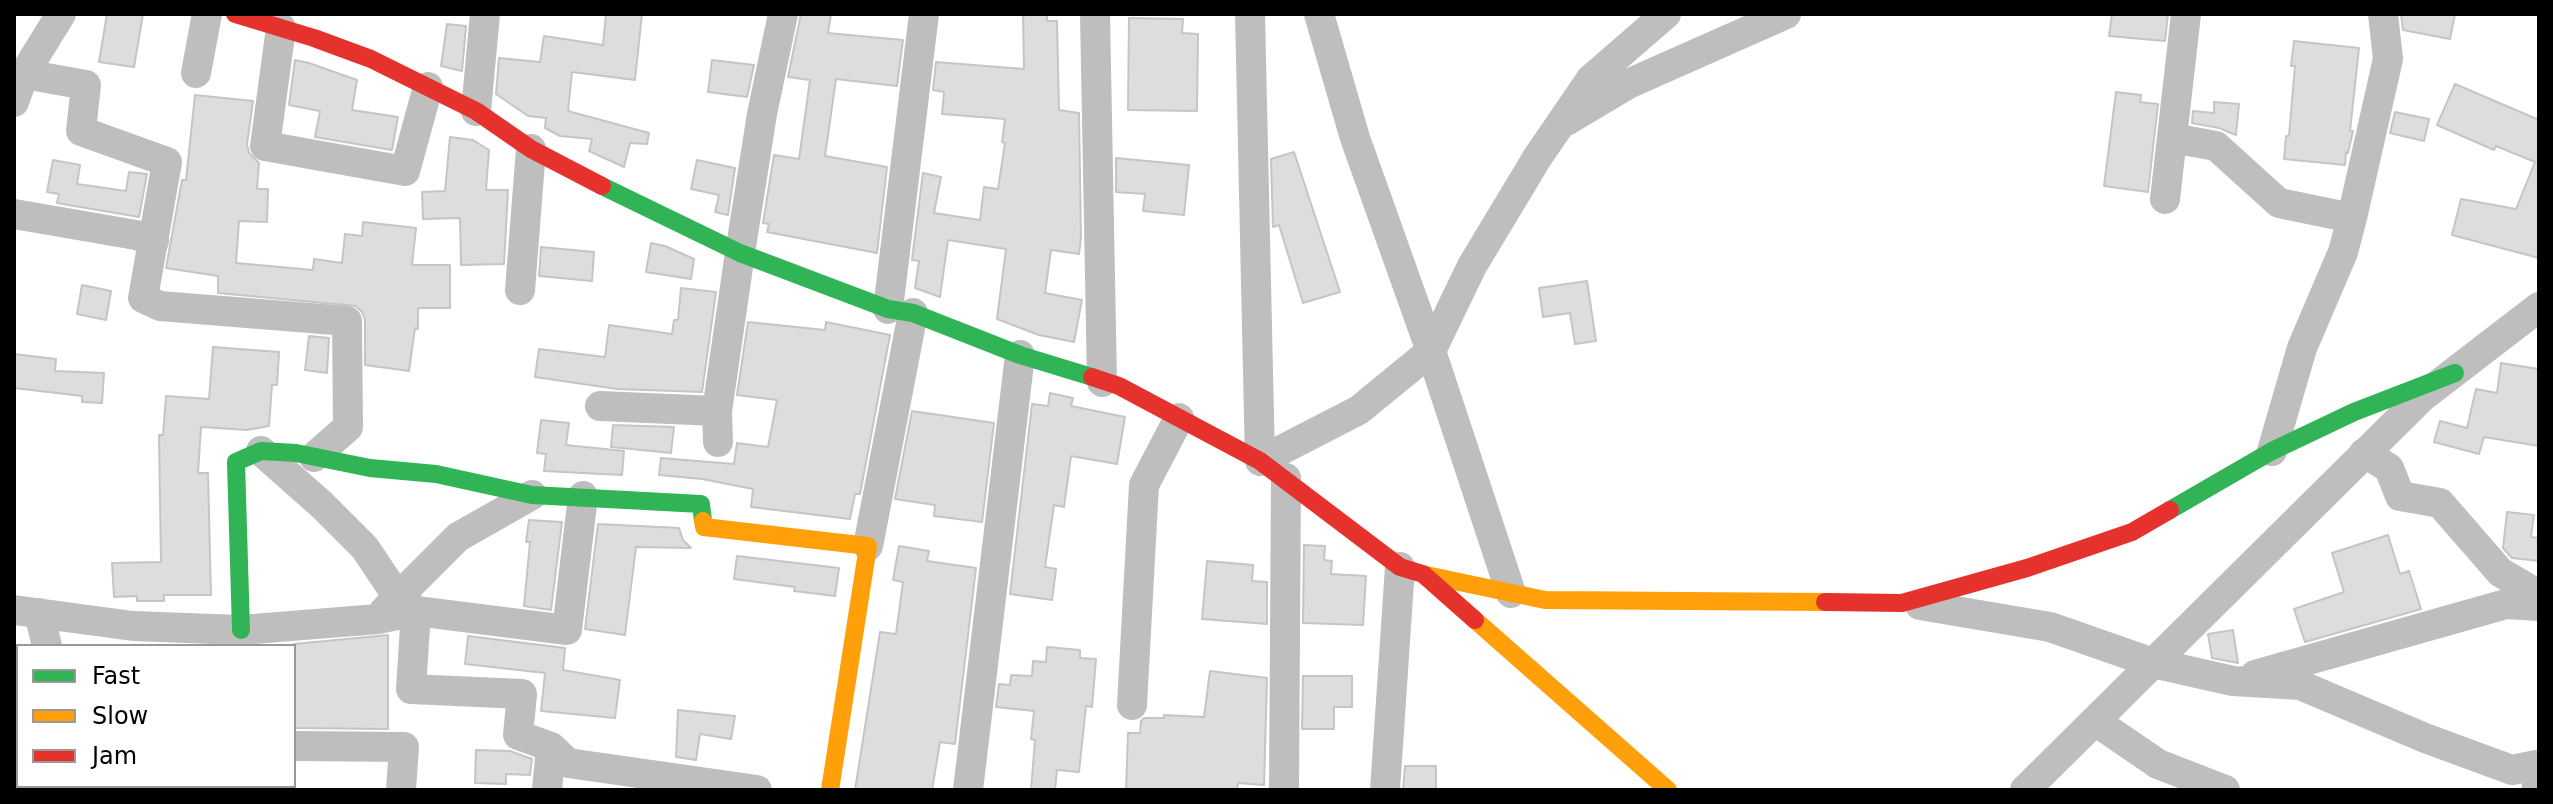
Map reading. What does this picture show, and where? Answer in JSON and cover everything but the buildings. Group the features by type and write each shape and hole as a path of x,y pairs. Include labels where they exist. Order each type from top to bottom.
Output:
{"street":[{"path":"61,14 22,71 86,85 81,131 167,162 143,298 160,306 347,321 348,427 314,457"},
{"path":"196,73 207,14"},
{"path":"235,14 371,59 476,111 531,149 650,211 740,253 1020,355 1119,386 1260,461 1412,571 1668,790"},
{"path":"476,111 485,14"},
{"path":"718,442 717,411 740,253 762,114 783,14"},
{"path":"830,790 900,311 924,14"},
{"path":"1095,14 1102,382"},
{"path":"1250,14 1260,461"},
{"path":"1319,14 1355,138 1431,351 1511,593"},
{"path":"1260,461 1359,410 1431,351 1472,266 1591,79 1666,14"},
{"path":"1561,124 1628,84 1786,14"},
{"path":"2165,199 2186,14"},
{"path":"2272,451 2302,348 2343,252 2352,218 2388,59 2383,14"},
{"path":"281,28 265,146 405,171 428,87"},
{"path":"2172,138 2216,146 2279,203 2352,218"},
{"path":"520,290 531,149"},
{"path":"14,214 136,235 154,241"},
{"path":"2025,790 2422,397 2539,307"},
{"path":"968,790 1020,355"},
{"path":"1902,603 2027,568 2132,532 2272,451 2354,412 2455,373"},
{"path":"600,406 717,411"},
{"path":"1132,705 1144,485 1179,418"},
{"path":"241,630 236,462 261,451 370,468 436,474 532,495 701,504 704,527 868,546"},
{"path":"261,451 365,548 397,609 411,689 522,694 518,735 551,747 568,763 757,790"},
{"path":"2364,453 2389,468 2400,496 2440,503 2500,572 2539,595"},
{"path":"1284,790 1286,478"},
{"path":"397,609 458,537 532,495"},
{"path":"26,611 124,636 241,630 397,609 567,630 583,496"},
{"path":"1412,571 1545,600 1902,603 2050,627 2153,663 2233,681 2300,685 2425,738 2512,770 2536,765 2537,790"},
{"path":"1385,790 1412,571"},
{"path":"2233,681 2506,604 2539,606"},
{"path":"26,611 46,644"},
{"path":"2095,721 2158,764 2225,790"},
{"path":"296,746 404,747 401,790"},
{"path":"547,790 551,747"}],"traffic: fast":[{"path":"602,186 740,253 888,309 913,313 1020,355 1092,377"},
{"path":"2170,510 2272,451 2354,412 2455,373"},
{"path":"241,630 236,462 261,451 296,453 370,468 436,474 532,495 701,504 703,521"}],"traffic: slow":[{"path":"703,521 704,527 868,546 830,790"},
{"path":"1426,575 1545,600 1825,602"},
{"path":"1475,620 1668,790"}],"traffic: jam":[{"path":"235,14 371,59 476,111 531,149 602,186"},
{"path":"1092,377 1119,386 1260,461 1400,567 1423,574 1475,620"},
{"path":"1825,602 1902,603 2027,568 2132,532 2170,510"}]}
